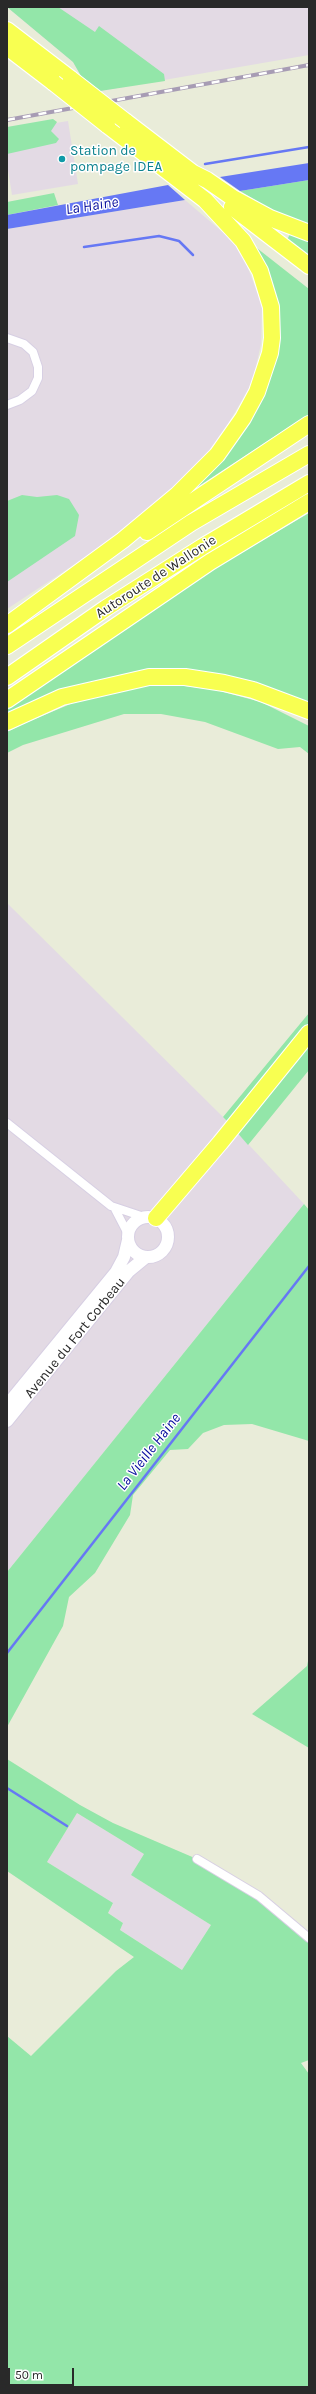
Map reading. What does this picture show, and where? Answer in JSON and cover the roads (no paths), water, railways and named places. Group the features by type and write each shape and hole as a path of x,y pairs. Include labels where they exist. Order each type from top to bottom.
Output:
{"highway":[{"path":"7,30 193,173 270,218 309,233"},
{"path":"7,47 205,200 243,241 260,271 267,289 272,320 272,338 264,377 243,418 217,455 177,495 76,576 7,624"},
{"path":"193,173 199,181 309,266"},
{"path":"205,200 219,207 309,278"},
{"path":"76,576 113,555 309,424"},
{"name":"Autoroute de Wallonie","path":"7,646 191,523 309,454"},
{"name":"Autoroute de Wallonie","path":"7,677 106,608 202,547 309,483"},
{"path":"7,700 210,562 309,502"},
{"path":"7,722 62,697 149,677 185,677 224,683 253,690 309,711"},
{"path":"278,700 292,712 309,719"},
{"path":"150,1217 205,1162 309,1032"}],"street":[{"path":"7,338 24,344 33,352 38,367 38,378 32,391 20,400 7,405"},
{"path":"7,1123 115,1209 150,1217 165,1226 168,1238 166,1244 158,1254 146,1257 134,1252 115,1209"},
{"path":"128,1237 134,1222 150,1217"},
{"name":"Avenue du Fort Corbeau","path":"7,1405 116,1272 124,1257 128,1237"},
{"name":"Avenue du Fort Corbeau","path":"7,1422 129,1271 146,1257"},
{"path":"198,1859 259,1896 309,1938"}],"water":[{"path":"309,163 309,180 240,191 220,177"},
{"name":"La Haine","path":"168,185 185,200 7,229 7,215"}],"waterway":[{"path":"205,164 309,147"},
{"path":"84,247 159,236 179,241 193,255"},
{"name":"La Vieille Haine","path":"7,1653 309,1266"},
{"path":"7,1788 67,1826"}],"railway":[{"path":"7,120 309,65"}],"place":[{"name":"Station de pompage IDEA","path":"62,159"}]}
